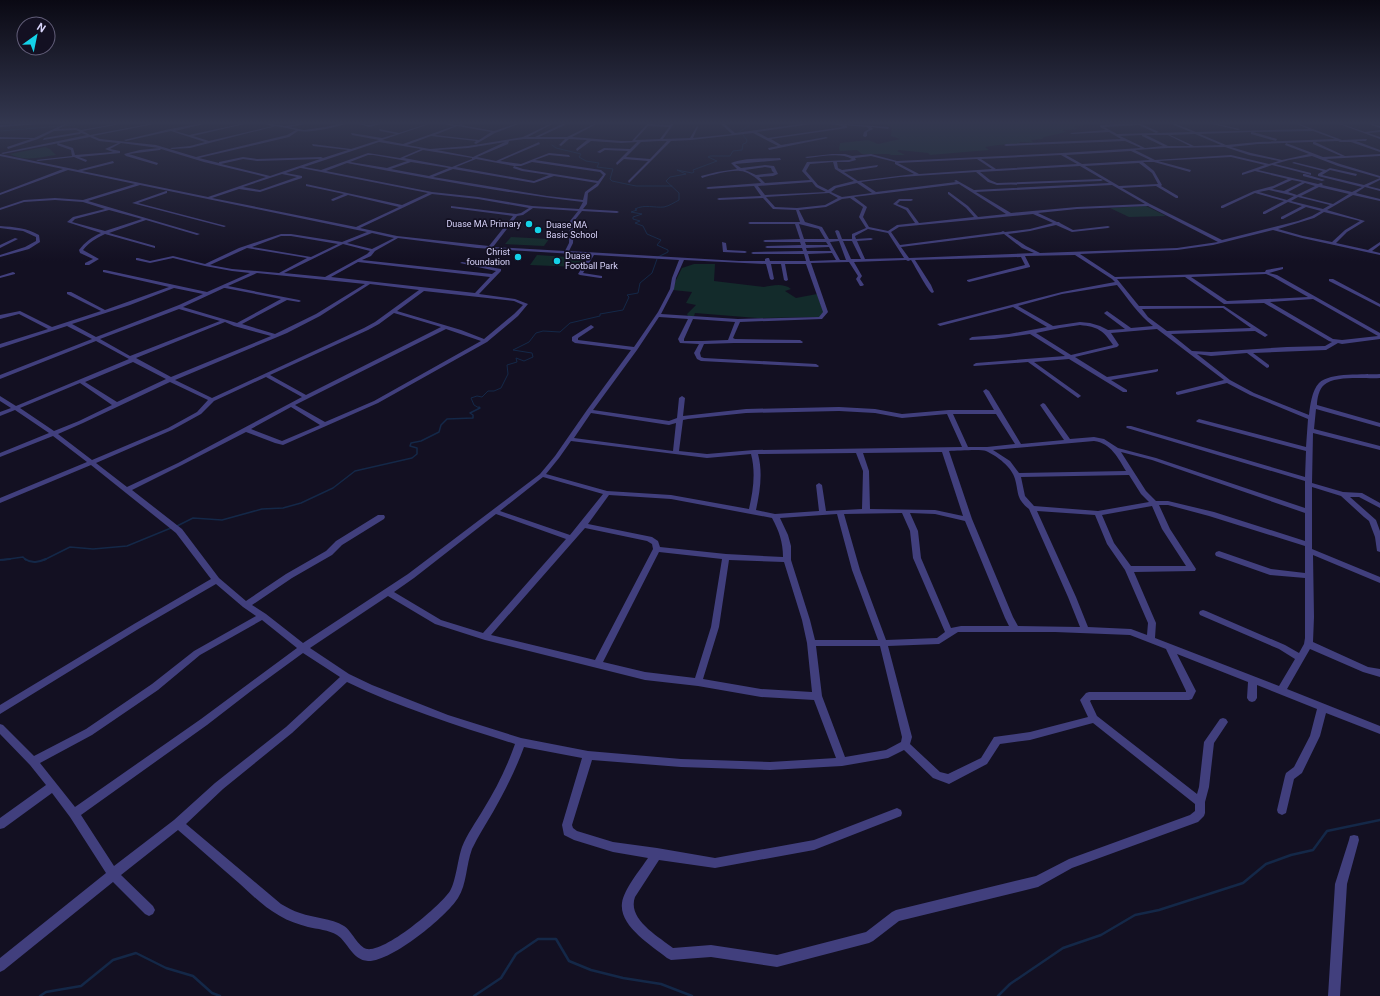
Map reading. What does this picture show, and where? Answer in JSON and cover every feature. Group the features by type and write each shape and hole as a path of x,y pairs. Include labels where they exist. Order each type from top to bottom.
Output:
{"street":[{"path":"76,171 86,168"},
{"path":"235,168 270,177"},
{"path":"209,198 296,168"},
{"path":"309,168 432,193 489,199 532,207 617,212"},
{"path":"322,171 329,168"},
{"path":"379,168 547,197 584,201"},
{"path":"428,177 450,168"},
{"path":"454,168 534,182 553,175"},
{"path":"518,168 599,182"},
{"path":"566,252 571,243 572,221 584,204 588,190 597,185 605,175 601,171 584,168"},
{"path":"629,182 643,168"},
{"path":"702,177 717,173 752,168"},
{"path":"742,170 757,176 773,175 777,173 774,168"},
{"path":"806,168 804,171 817,186 841,198"},
{"path":"837,168 875,193"},
{"path":"842,171 860,168"},
{"path":"907,168 917,174"},
{"path":"720,199 828,192 835,187 856,182 917,174 944,174 1028,168"},
{"path":"1085,168 1149,205 1222,242"},
{"path":"1148,168 1153,172 1161,184 1158,186"},
{"path":"1181,168 1190,171"},
{"path":"1243,174 1259,168"},
{"path":"1286,168 1311,174"},
{"path":"1321,168 1355,176 1379,179"},
{"path":"1322,168 1328,170"},
{"path":"0,194 67,169 184,195"},
{"path":"1264,213 1341,173 1352,169 1379,179"},
{"path":"1254,170 1380,200"},
{"path":"1328,170 1319,175 1330,180"},
{"path":"976,171 989,181 997,184 1105,180"},
{"path":"238,188 260,191 301,177 282,173"},
{"path":"1343,183 1364,173"},
{"path":"944,174 1011,215"},
{"path":"1304,175 1380,190"},
{"path":"757,176 764,184"},
{"path":"1222,208 1255,192 1269,189 1291,179"},
{"path":"224,226 134,203 165,190 178,194 209,198 398,237 447,244 490,248 739,262 809,263 1177,249 1222,242 1274,229 1313,217 1379,179"},
{"path":"708,188 812,181"},
{"path":"1274,197 1305,182"},
{"path":"755,184 774,208 797,209 826,206 841,198 851,196 959,183"},
{"path":"1343,183 1354,187"},
{"path":"84,201 140,184"},
{"path":"975,192 1112,184"},
{"path":"307,185 404,207"},
{"path":"1117,187 1158,186 1177,197"},
{"path":"1269,189 1333,205"},
{"path":"1255,192 1363,221 1346,231 1332,244"},
{"path":"357,228 432,193"},
{"path":"949,193 967,207 976,217"},
{"path":"334,200 346,195"},
{"path":"851,196 865,207 861,217 868,228 872,230 889,232 898,226 976,217 1077,208 1149,205"},
{"path":"0,209 24,202 55,199 84,201 198,234"},
{"path":"911,200 900,200 896,204 907,209 918,224"},
{"path":"1282,218 1315,200"},
{"path":"452,206 516,215 522,214 532,207"},
{"path":"108,208 74,218 69,222 153,247"},
{"path":"797,209 803,223"},
{"path":"1034,213 1072,231 1108,227"},
{"path":"490,248 516,215"},
{"path":"87,264 97,259 82,252 81,248 104,233 146,219"},
{"path":"750,223 803,223 821,228 839,262"},
{"path":"658,315 738,321 820,318 826,312 825,305 812,275 797,224"},
{"path":"899,246 1003,232 1030,230 1058,224"},
{"path":"0,227 19,228 38,236 37,244 2,255"},
{"path":"864,261 854,240 854,235 868,228"},
{"path":"1274,229 1332,244 1380,254"},
{"path":"837,231 850,261 860,276 858,279 862,285"},
{"path":"280,274 342,243 372,232"},
{"path":"889,232 929,285 932,292"},
{"path":"1003,232 1024,247 1039,255"},
{"path":"205,265 245,247 278,236 287,235 342,243 373,250"},
{"path":"773,236 774,241"},
{"path":"326,278 369,255 373,250 398,237"},
{"path":"0,247 16,239"},
{"path":"766,241 871,239"},
{"path":"787,241 793,259"},
{"path":"815,241 821,255"},
{"path":"1369,252 1380,242"},
{"path":"724,243 725,251 745,252"},
{"path":"768,247 830,246"},
{"path":"245,247 313,258"},
{"path":"738,252 739,262"},
{"path":"753,253 806,252 821,255 834,252"},
{"path":"594,253 580,274 600,277"},
{"path":"765,253 772,279"},
{"path":"779,253 786,280"},
{"path":"1077,254 1116,280 1137,308 1158,327 1228,381 1252,394 1311,418"},
{"path":"969,281 994,276 1019,267 1028,266 1022,255"},
{"path":"138,260 150,262 171,257 205,265 256,272 326,278 476,295 514,300 526,304 516,315 485,341 376,402 325,425 283,442 277,442 245,429"},
{"path":"74,814 204,722 303,648 388,592 454,544 542,474 570,439 658,315 672,289 674,278 682,259"},
{"path":"357,261 493,276"},
{"path":"462,263 499,270 476,295"},
{"path":"1266,274 1268,271 1281,268"},
{"path":"105,270 208,294"},
{"path":"0,377 179,307 256,272"},
{"path":"0,277 13,273"},
{"path":"940,324 1116,280 1266,274 1275,276 1380,336"},
{"path":"1187,276 1265,335"},
{"path":"1330,280 1380,306"},
{"path":"0,455 52,432 81,422 171,380 276,336 318,315 369,283"},
{"path":"0,346 68,324 175,286"},
{"path":"224,287 299,301"},
{"path":"0,501 170,429 199,413 212,400 366,329 423,289"},
{"path":"69,293 104,311"},
{"path":"1137,308 1225,305 1313,298"},
{"path":"236,325 285,299"},
{"path":"1265,301 1326,338 1342,342 1380,336"},
{"path":"1015,306 1052,328"},
{"path":"179,307 276,336"},
{"path":"393,311 446,327 485,341"},
{"path":"0,317 20,312 52,329"},
{"path":"1107,313 1130,330"},
{"path":"691,317 680,341 702,343 734,341 800,342"},
{"path":"0,414 224,321"},
{"path":"734,341 730,339 738,321"},
{"path":"68,324 171,380 212,400"},
{"path":"972,339 1031,332 1068,324 1081,324 1095,327 1107,332 1158,327"},
{"path":"128,489 446,327"},
{"path":"591,327 575,337 575,341 635,349"},
{"path":"1165,333 1256,329"},
{"path":"1031,332 1125,391"},
{"path":"976,365 1069,357 1115,346 1116,345 1107,332"},
{"path":"1189,352 1211,354 1326,348 1337,341"},
{"path":"702,343 697,353 699,358 703,360 816,366"},
{"path":"1249,352 1267,366"},
{"path":"1030,361 1078,396"},
{"path":"1108,379 1156,370"},
{"path":"266,375 306,397"},
{"path":"1281,691 1299,657 1308,644 1310,622 1309,450 1311,418 1317,388 1322,384 1336,378 1380,376"},
{"path":"1178,393 1228,381"},
{"path":"80,382 117,405"},
{"path":"986,391 1019,445"},
{"path":"0,398 52,432 128,489 179,531 216,580 246,605 263,616 303,648 346,677 369,688 446,718 521,742 588,755 681,763 762,765 842,762 888,754 905,745 907,737 883,643 856,570 840,512"},
{"path":"676,453 682,398"},
{"path":"291,405 325,425"},
{"path":"1043,405 1067,440"},
{"path":"1313,406 1380,424"},
{"path":"589,411 670,423 687,417 746,411 815,409 875,411 902,416 949,412 998,412"},
{"path":"949,412 966,449"},
{"path":"1199,421 1309,450"},
{"path":"1129,427 1309,482 1343,494 1360,495 1380,506"},
{"path":"1311,430 1380,448"},
{"path":"570,439 708,456 754,452 987,449 1067,440 1102,440 1116,450 1132,472 1143,492 1154,503 1166,529 1192,569 1129,569"},
{"path":"987,449 1007,461 1017,476 1020,494 1025,503 1032,508 1072,597 1085,630"},
{"path":"945,450 968,519 1009,618 1015,628"},
{"path":"1116,450 1154,459 1309,512"},
{"path":"859,451 866,471 866,512"},
{"path":"752,512 758,482 754,452"},
{"path":"1017,476 1132,472"},
{"path":"542,474 607,493 671,497 776,516 840,512 905,511 935,512 968,519"},
{"path":"819,485 823,513"},
{"path":"485,638 583,525 607,493"},
{"path":"1343,494 1372,520 1379,537 1380,549"},
{"path":"1032,508 1098,513 1154,503 1168,503 1203,512 1309,548 1380,580"},
{"path":"494,511 571,538"},
{"path":"905,511 914,531 917,558 949,632"},
{"path":"1098,513 1112,544 1129,569 1152,623 1151,639"},
{"path":"776,516 787,546 787,560 802,605 811,643 817,696 842,762"},
{"path":"246,605 289,576 329,553 339,543 381,517"},
{"path":"583,525 649,539 655,543 657,548"},
{"path":"657,548 726,558 787,560"},
{"path":"598,664 657,548"},
{"path":"1219,554 1270,572 1309,576"},
{"path":"698,682 715,627 726,558"},
{"path":"0,710 136,626 216,580"},
{"path":"388,592 438,622 485,638 645,676 698,682 760,693 817,696"},
{"path":"1203,613 1282,647 1299,657"},
{"path":"33,762 89,732 155,686 197,653 263,616"},
{"path":"811,643 939,641 949,632 956,629 1015,628 1131,632 1252,681 1380,730"},
{"path":"1308,644 1366,670 1380,673"},
{"path":"1169,647 1191,691 1189,696 1089,696 1085,700 1094,719 1200,802"},
{"path":"0,966 56,922 113,874 178,824 224,782 289,730 346,677"},
{"path":"1252,681 1252,698"},
{"path":"1282,810 1290,776 1298,770 1315,736 1322,708"},
{"path":"905,745 937,775 949,779 984,761 998,740 1030,736 1094,719"},
{"path":"657,853 628,902 631,918 637,926 671,954 711,951 777,961 869,937 896,916 1038,881 1069,864 1194,819 1200,813 1200,802 1204,787 1209,742 1223,722"},
{"path":"0,728 33,762 53,786 74,814 113,874 149,910"},
{"path":"178,824 265,898 287,914 303,920 330,926 341,931 362,954 367,956 378,954 398,943 416,930 454,895 457,890 467,848 498,794 514,761 521,742"},
{"path":"588,755 567,825 568,831 574,835 613,847 715,863 814,845 897,813"},
{"path":"0,824 53,786"},
{"path":"1334,996 1341,884 1354,840"}],"green space":[{"path":"1146,206 1166,216 1129,217 1110,208"},
{"path":"511,237 549,239 544,246 505,244"},
{"name":"Duase Football Park","path":"537,255 584,258 578,267 530,265"},
{"path":"694,264 715,264 714,281 764,287 782,285 791,289 785,291 796,298 817,294 824,313 820,317 757,318 695,313 694,316 688,316 687,314 696,305 686,303 692,292 673,290 682,268"}],"waterway":[{"path":"609,168 613,169 610,179 612,181 636,186 671,186"},
{"path":"671,186 666,181 670,177 686,174 677,170 692,173 694,172 693,170 697,168"},
{"path":"658,257 668,252 668,250 657,245 661,240 647,234 643,226 635,223 640,221 633,219 633,217 642,214 631,212 637,210 635,209 646,206 664,207 679,200 679,193 671,186"},
{"path":"479,408 474,405 471,398 477,396 482,397 488,391 494,391 501,388 508,374 507,365 517,362 516,358 524,361 533,357 532,353 513,350 529,342 536,333 543,331 560,332 570,323 600,316 600,314 623,310 629,297 627,295 638,293 640,283 652,273 657,259"},
{"path":"177,526 193,518 222,520 262,509 283,508 301,503 333,488 355,471 412,458 417,454 417,448 410,446 411,443 421,441 439,432 441,425 447,419 473,418 473,415 470,413 480,408 479,407"},
{"path":"46,559 70,547 93,549 127,546 171,528"},
{"path":"7,559 23,557 25,559"},
{"path":"0,560 7,559"},
{"path":"2,560 7,559"},
{"path":"25,559 30,562 46,559"},
{"path":"998,996 1010,984 1063,948 1101,935 1135,915 1159,910 1243,883 1266,864 1291,855 1313,850 1327,831 1380,820"},
{"path":"474,996 501,978 516,954 538,939 556,939 569,961 591,970 623,978 661,984 692,996"},
{"path":"40,996 46,992 81,986 113,960 136,953 166,968 193,976 212,993 220,996"}],"place":[{"name":"Duase MA Primary","path":"529,224"},
{"name":"Duase MA Basic School","path":"538,230"},
{"name":"Christ foundation","path":"518,257"},
{"name":"Duase Football Park","path":"557,261"}]}
